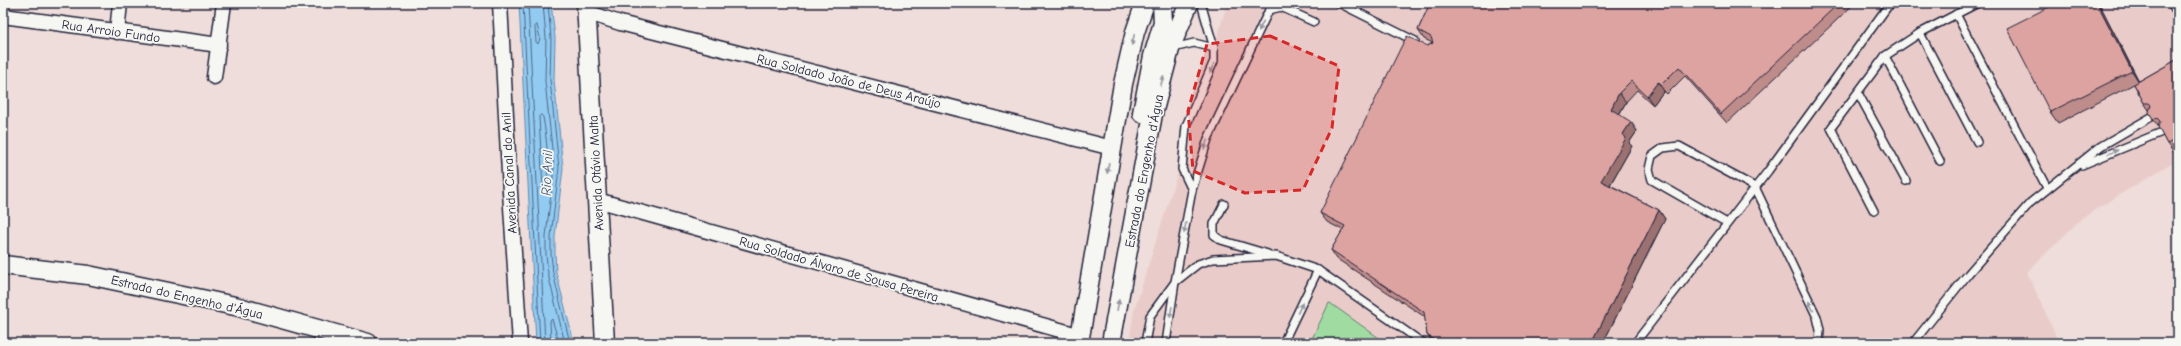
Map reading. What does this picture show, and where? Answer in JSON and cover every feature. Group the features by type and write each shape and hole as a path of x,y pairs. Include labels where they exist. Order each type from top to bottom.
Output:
{"street":[{"path":"117,32 120,3"},
{"path":"214,77 224,3"},
{"name":"Avenida Canal do Anil","path":"500,3 520,343"},
{"path":"1080,340 1125,76 1135,32 1145,3"},
{"path":"1139,190 1141,118 1153,56 1163,23 1162,3"},
{"name":"Estrada do Engenho d'Água","path":"1111,343 1153,114 1170,49 1189,3"},
{"name":"Rua Soldado João de Deus Araújo","path":"586,7 620,23 1112,148"},
{"name":"Avenida Otávio Malta","path":"586,7 604,343"},
{"name":"Rua Arroio Fundo","path":"3,16 117,32 219,44"},
{"name":"Rua Soldado Álvaro de Sousa Pereira","path":"597,200 1080,340"},
{"name":"Estrada do Engenho d'Água","path":"3,265 88,275 235,306 368,343"}],"lane":[{"path":"1192,190 1182,169 1186,126 1214,61 1214,48 1201,3"},
{"path":"1339,3 1423,45"},
{"path":"1635,343 1755,188 1888,6 1894,3"},
{"path":"1874,211 1831,128 1885,56 1920,33 1978,3"},
{"path":"2171,3 2178,14"},
{"path":"1166,343 1175,282 1192,190 1208,139 1269,10 1281,7 1314,22"},
{"path":"1956,14 2047,188"},
{"path":"1920,33 1977,142"},
{"path":"1170,49 1194,43 1214,48"},
{"path":"1885,56 1940,161"},
{"path":"1858,93 1906,181"},
{"path":"1913,343 1968,274 2030,203 2101,146 2152,116"},
{"path":"2076,167 2162,132"},
{"path":"1728,223 1652,180 1648,169 1652,156 1663,148 1679,146 1755,188 1817,317 1820,330 1819,343"},
{"path":"1224,204 1214,224 1214,235 1221,240 1318,270 1423,343"},
{"path":"1145,343 1150,316 1175,282 1198,264 1213,259 1276,256"},
{"path":"1283,343 1318,270"}],"highlighted area":[{"path":"1270,36 1339,66 1332,128 1303,190 1245,193 1193,171 1188,111 1207,44"}],"shaded area":[{"path":"1227,3 2178,3 2178,159 2082,218 2027,272 2059,343 1129,343 1134,311 1199,105"}],"green space":[{"path":"1330,303 1386,343 1310,343"}],"water":[{"name":"Rio Anil","path":"519,3 551,3 555,38 554,80 563,168 555,237 556,272 574,343 536,343"}],"building":[{"path":"1430,3 1839,3 1721,114 1679,67 1661,85 1658,82 1647,96 1631,81 1619,93 1611,109 1631,122 1623,134 1626,138 1601,181 1659,210 1592,343 1439,343 1427,335 1424,312 1331,250 1345,226 1320,213 1407,36 1427,46 1433,43 1431,37 1418,30"},
{"path":"2057,3 2097,3 2132,71 2050,112 2007,28"},
{"path":"2178,59 2178,138 2167,144 2158,127 2160,121 2157,118 2153,119 2149,112 2151,105 2149,103 2144,103 2134,84"}]}
